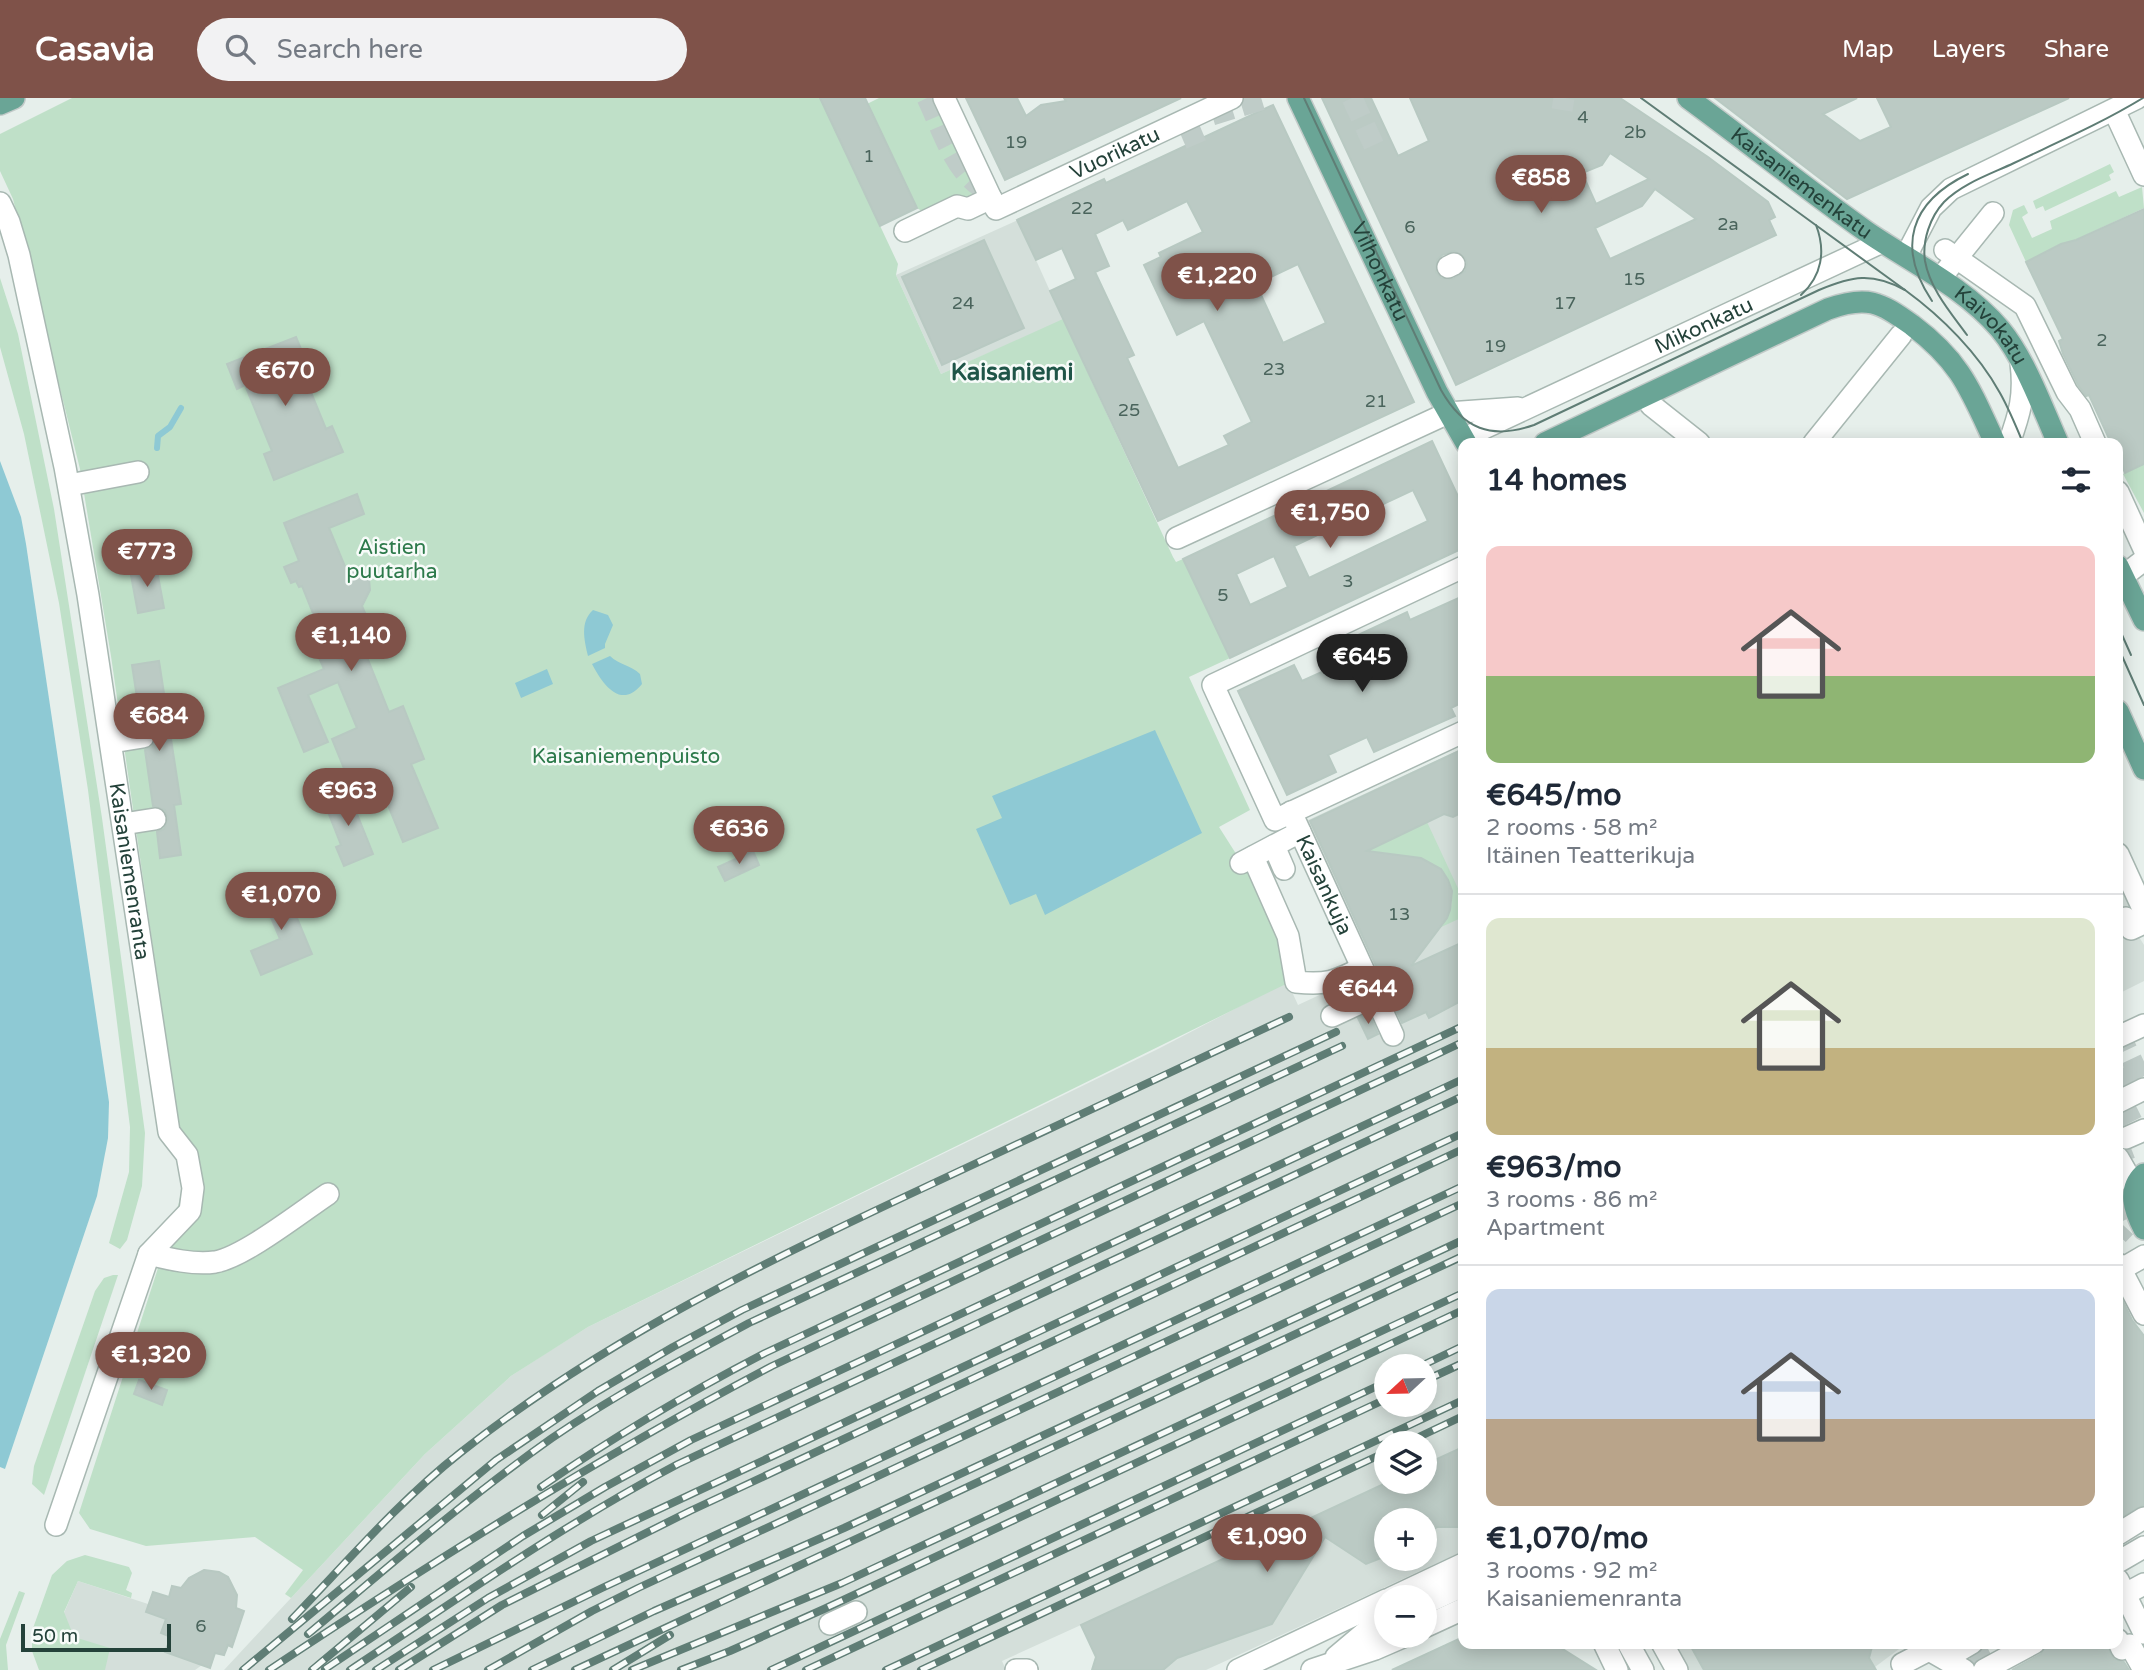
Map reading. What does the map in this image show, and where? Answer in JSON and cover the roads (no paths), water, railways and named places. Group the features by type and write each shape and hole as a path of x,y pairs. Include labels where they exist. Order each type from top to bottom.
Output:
{"main road":[{"path":"0,104 14,98"},
{"name":"Vilhonkatu","path":"1298,98 1448,413 1465,438"},
{"name":"Kaisaniemenkatu","path":"1688,98 1882,242"},
{"name":"Kaivokatu","path":"1882,242 1970,301 1999,328 2021,363 2056,438"},
{"name":"Mikonkatu","path":"1556,438 1828,309 1848,302 1865,301 1882,305 1896,313 1934,342 1963,376 1993,438"},
{"path":"2123,580 2144,620"},
{"path":"2123,722 2144,769"},
{"path":"2141,1183 2134,1203 2144,1229"}],"street":[{"path":"944,98 994,204"},
{"name":"Vuorikatu","path":"905,232 957,206 968,209 994,204 1232,98"},
{"path":"1906,256 1931,208 1951,189 2137,101"},
{"path":"2114,110 2144,175"},
{"name":"Kaisaniemenranta","path":"0,203 9,222 22,267 69,485 112,742 169,1132 187,1155 193,1188 190,1211 149,1254"},
{"path":"1993,213 1950,259 2025,306 2093,438"},
{"name":"Mikonkatu","path":"1471,438 1482,429 1526,408 1882,242"},
{"path":"1818,438 1901,335"},
{"path":"2011,438 2023,398 2021,363"},
{"path":"1651,405 1693,438"},
{"name":"Mikonkatu","path":"1177,538 1448,413 1526,408"},
{"path":"69,485 138,472"},
{"path":"2123,505 2138,543 2123,569"},
{"name":"Kaisankuja","path":"1393,1035 1365,1005 1362,968 1300,832 1283,816 1213,685 1458,569"},
{"path":"1283,816 1458,734"},
{"path":"112,742 143,737"},
{"path":"123,824 155,819"},
{"path":"1300,832 1247,860 1287,936 1296,982 1320,985 1362,968"},
{"path":"1274,846 1284,869"},
{"path":"2123,876 2134,924"},
{"path":"1332,1016 1365,1005"},
{"path":"2123,1035 2143,1025"},
{"path":"2123,1100 2144,1089"},
{"path":"2132,1143 2141,1183"},
{"path":"56,1525 149,1254 170,1260 215,1262 246,1249 328,1194"},
{"path":"2123,1266 2144,1256"},
{"path":"2123,1277 2144,1314"},
{"path":"2123,1531 2144,1518"},
{"path":"2123,1540 2144,1528"},
{"path":"2123,1559 2144,1547"},
{"path":"1419,1585 1458,1566"},
{"path":"1437,1598 1458,1588"},
{"path":"2123,1640 2143,1632 2126,1589"},
{"path":"1238,1670 1374,1606"},
{"path":"1437,1622 1458,1611"},
{"path":"830,1624 856,1612"},
{"path":"1308,1637 1374,1626"},
{"path":"1319,1668 1374,1628"},
{"path":"2123,1648 2130,1645 2144,1670"},
{"path":"1319,1668 1377,1648"},
{"path":"1607,1649 1617,1670"},
{"path":"1631,1649 1643,1670"},
{"path":"1665,1649 1677,1670"},
{"path":"1902,1664 1947,1649"},
{"path":"1952,1649 1988,1670"},
{"path":"1988,1670 2024,1649"},
{"path":"1988,1670 2031,1649"},
{"path":"1016,1670 1027,1670"}],"water":[{"path":"0,461 21,517 26,544 109,1102 108,1138 97,1196 5,1469 0,1467"},
{"path":"593,610 608,615 613,625 605,648 588,656 584,637 585,625"},
{"path":"610,656 640,674 642,684 627,695 613,692 601,680 592,664"},
{"path":"547,669 553,684 521,698 515,683"},
{"path":"1155,730 1202,833 1045,915 1036,894 1010,905 976,829 1002,818 992,796"}],"waterway":[{"path":"157,448 158,436 170,427 181,408"}],"tunnel":[{"path":"927,98 960,166 970,178 994,194"},
{"path":"1212,115 1267,98"},
{"path":"1352,98 1376,150"},
{"path":"1562,110 1564,98"},
{"path":"1188,125 1197,146"},
{"path":"2123,1042 2144,1086"},
{"path":"2123,1079 2137,1072"},
{"path":"2123,1114 2144,1104"},
{"path":"2123,1151 2131,1148"},
{"path":"2123,1210 2129,1223 2123,1230"},
{"path":"1950,1649 1958,1664 1987,1649"}],"tram line":[{"path":"1304,98 1441,390 1459,414 1480,428 1504,431 1534,425 1819,290 1842,282 1872,278 1905,290"},
{"path":"1641,98 1932,312 1970,350 1991,378 2021,438"},
{"path":"1967,335 1936,291 1925,261 1926,237 1939,208 1968,184 2080,132 2143,98"},
{"path":"1932,301 1914,262 1912,244 1915,228 1922,212 1933,198 1948,185 1968,174"},
{"path":"1801,295 1814,280 1820,263 1821,244 1816,225"},
{"path":"2123,637 2131,655"},
{"path":"2123,658 2144,705"}],"railway":[{"path":"292,1619 373,1533 437,1472 516,1411 631,1337 811,1241 1289,1017"},
{"path":"541,1487 651,1416 765,1353 1458,1028"},
{"path":"243,1670 496,1460 598,1391 673,1347 742,1310 1336,1032"},
{"path":"269,1670 517,1512 643,1437 772,1366 1458,1044"},
{"path":"308,1634 428,1533 520,1461 576,1422 649,1378 749,1323 1342,1046"},
{"path":"325,1669 523,1536 691,1440 1458,1081"},
{"path":"350,1670 553,1537 678,1464 1458,1098"},
{"path":"376,1670 488,1598 591,1541 1458,1135"},
{"path":"399,1670 502,1605 690,1511 1458,1151"},
{"path":"433,1670 602,1588 1458,1188"},
{"path":"488,1670 638,1588 1458,1205"},
{"path":"532,1670 654,1611 844,1528 1458,1242"},
{"path":"575,1670 1458,1258"},
{"path":"632,1670 842,1583 1458,1295"},
{"path":"681,1670 824,1609 1458,1312"},
{"path":"1437,1358 1458,1348"},
{"path":"1437,1375 1458,1365"},
{"path":"771,1670 1374,1388"},
{"path":"886,1670 1458,1402"},
{"path":"806,1670 1374,1405"},
{"path":"1431,1431 1458,1418"},
{"path":"921,1670 1374,1458"},
{"path":"542,1515 583,1482"},
{"path":"312,1670 411,1587"},
{"path":"613,1670 670,1635"}],"district":[{"name":"Kaisaniemi","path":"1012,372"}],"park label":[{"name":"Aistien puutarha","path":"392,559"},
{"name":"Kaisaniemenpuisto","path":"626,756"}]}
